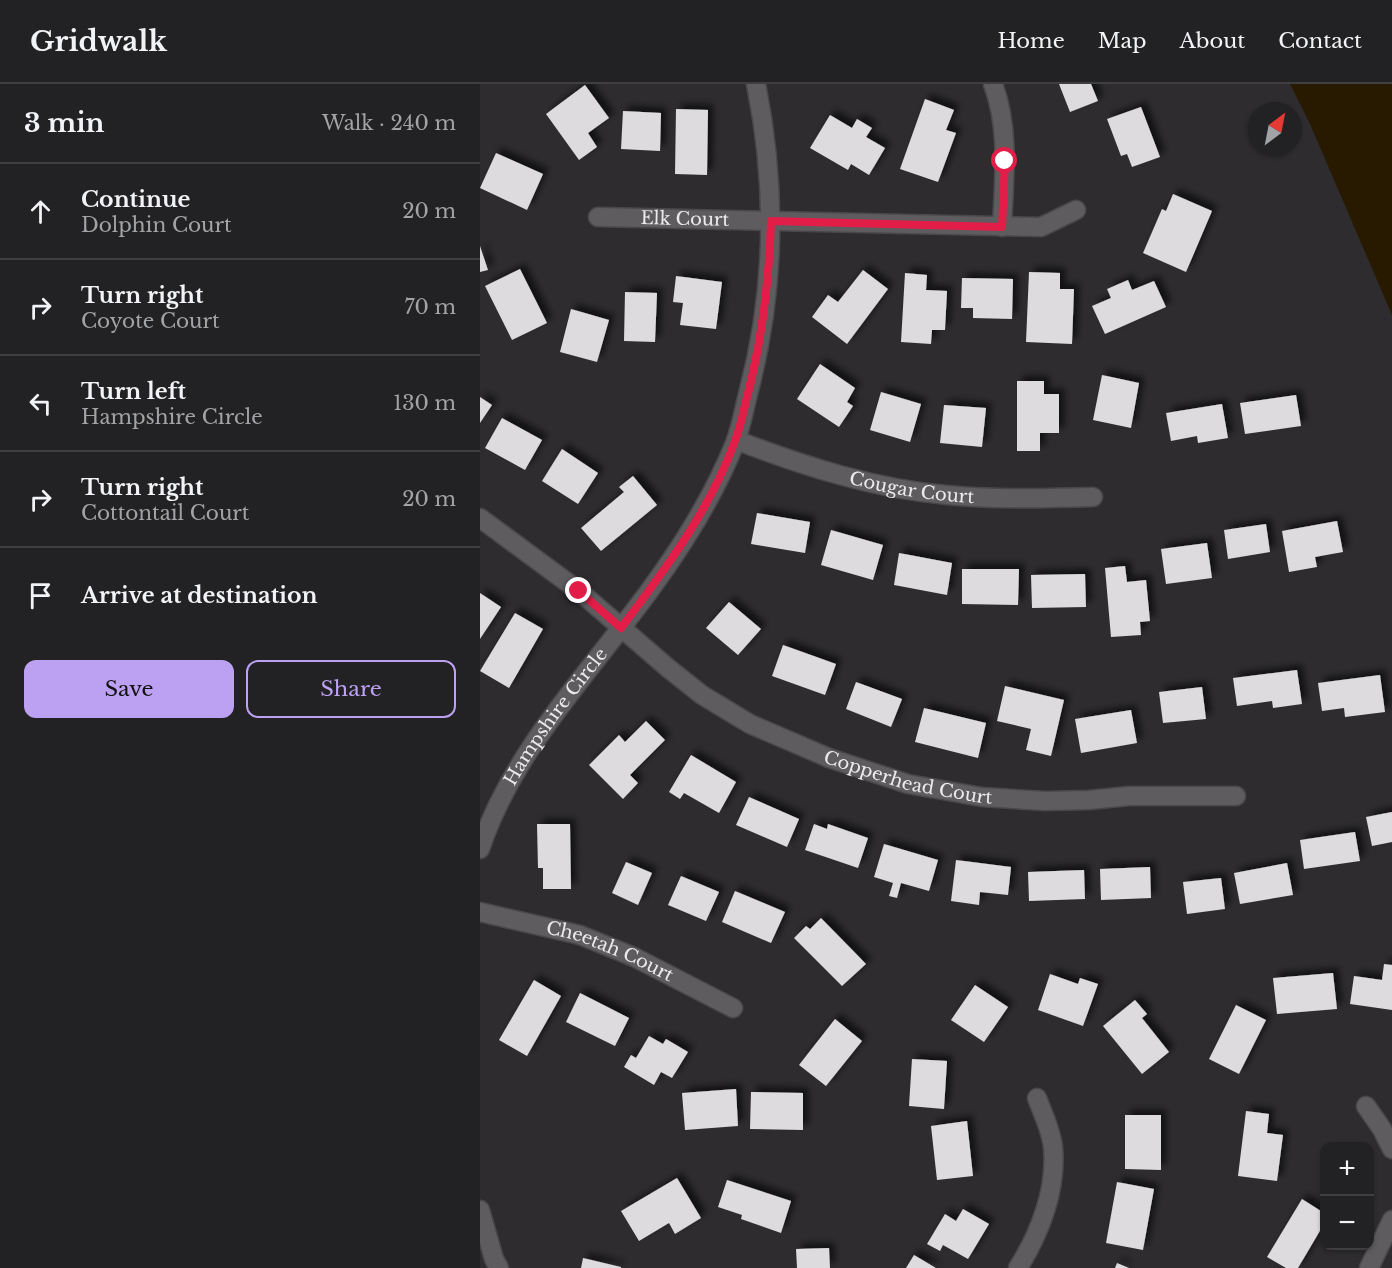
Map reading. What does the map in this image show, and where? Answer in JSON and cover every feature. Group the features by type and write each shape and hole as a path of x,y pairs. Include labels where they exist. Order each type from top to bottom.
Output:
{"street":[{"name":"Hampshire Circle","path":"480,849 497,808 528,752 589,667 666,568 687,536 719,478 736,440 761,335 770,269 771,221 767,151 756,84"},
{"path":"993,84 1000,105 1005,142 1002,227"},
{"name":"Elk Court","path":"598,216 1041,227 1076,210"},
{"name":"Cougar Court","path":"736,440 808,465 885,486 919,492 973,497 1094,497"},
{"name":"Copperhead Court","path":"480,518 546,565 702,695 750,724 830,758 908,784 945,792 1018,800 1089,800 1129,796 1236,796"},
{"name":"Cheetah Court","path":"480,912 580,935 634,957 733,1008"},
{"path":"1018,1268 1029,1251 1039,1226 1052,1180 1053,1146 1049,1126 1037,1098"},
{"path":"1366,1106 1392,1149"},
{"path":"480,1210 491,1265"},
{"path":"1369,1268 1392,1220"}],"shaded area":[{"path":"1290,84 1392,84 1392,315 1302,108 1302,102 1299,102"}],"building":[{"path":"1059,84 1091,84 1098,101 1070,112"},
{"path":"585,85 609,118 588,133 597,147 579,160 546,114"},
{"path":"925,99 954,110 946,130 956,133 938,182 900,169"},
{"path":"1141,107 1160,157 1132,167 1127,154 1121,156 1107,119"},
{"path":"676,109 708,110 707,175 675,174"},
{"path":"623,111 661,113 660,151 621,149"},
{"path":"830,115 852,128 857,119 872,128 866,137 885,148 869,175 851,164 848,170 810,148"},
{"path":"496,153 543,174 527,210 480,188"},
{"path":"1173,194 1212,211 1186,272 1143,253 1162,209 1166,211"},
{"path":"480,246 488,270 480,272"},
{"path":"520,269 547,323 512,340 485,286"},
{"path":"863,270 888,289 847,344 812,317 828,295 838,302"},
{"path":"1029,272 1060,273 1060,289 1074,289 1072,344 1026,342"},
{"path":"905,273 927,275 926,290 947,291 945,330 932,330 931,344 901,342"},
{"path":"676,276 722,282 716,329 680,325 683,303 673,302"},
{"path":"962,278 1013,279 1012,319 973,318 973,308 961,308"},
{"path":"1128,280 1132,290 1154,281 1166,307 1105,334 1092,306 1111,298 1107,289"},
{"path":"625,292 657,293 655,342 624,341"},
{"path":"571,309 609,320 597,362 560,352"},
{"path":"820,364 855,388 847,402 853,406 839,427 797,399"},
{"path":"1102,375 1139,383 1131,428 1093,420"},
{"path":"1017,381 1044,381 1044,394 1059,394 1059,433 1040,433 1040,451 1017,451"},
{"path":"881,392 921,404 910,442 870,430"},
{"path":"1296,395 1301,426 1245,434 1240,403"},
{"path":"480,397 492,405 480,423"},
{"path":"1222,404 1228,438 1198,443 1197,436 1171,441 1166,413"},
{"path":"944,405 986,408 982,447 940,443"},
{"path":"502,418 542,440 525,470 485,448"},
{"path":"562,449 598,473 578,504 542,481"},
{"path":"633,476 657,505 601,551 581,528 624,492 619,487"},
{"path":"757,513 810,522 805,553 751,544"},
{"path":"1337,521 1343,552 1315,557 1317,567 1289,572 1282,531"},
{"path":"1266,524 1270,552 1228,559 1224,530"},
{"path":"831,530 883,545 873,580 821,565"},
{"path":"1207,543 1212,578 1166,584 1161,549"},
{"path":"899,553 952,563 947,595 894,585"},
{"path":"1125,566 1127,582 1146,580 1150,621 1140,622 1141,635 1111,637 1105,568"},
{"path":"962,569 1019,569 1018,605 962,604"},
{"path":"1085,574 1086,607 1032,608 1031,575"},
{"path":"480,593 501,607 480,639"},
{"path":"729,602 761,629 738,655 706,628"},
{"path":"515,613 543,629 509,688 480,671"},
{"path":"783,645 836,664 825,695 772,676"},
{"path":"1297,670 1302,704 1273,708 1272,701 1237,706 1233,678"},
{"path":"1380,675 1385,712 1345,717 1344,708 1322,711 1318,683"},
{"path":"856,682 902,699 891,727 846,709"},
{"path":"1005,686 1064,700 1051,756 1026,750 1031,729 997,721"},
{"path":"1202,687 1206,719 1163,723 1159,692"},
{"path":"924,708 986,723 978,758 915,742"},
{"path":"1131,710 1137,743 1081,753 1075,719"},
{"path":"646,721 665,740 630,775 638,783 623,799 589,765 619,735 625,742"},
{"path":"691,755 736,782 719,813 684,793 680,799 669,792"},
{"path":"749,797 799,819 787,847 736,825"},
{"path":"1392,812 1392,842 1372,846 1366,817"},
{"path":"537,824 570,824 571,889 543,889 543,868 538,868"},
{"path":"814,824 827,829 828,824 868,838 858,868 805,850"},
{"path":"1355,832 1360,861 1304,869 1300,840"},
{"path":"884,844 938,860 929,891 901,883 897,898 889,896 893,883 874,877"},
{"path":"956,860 1011,867 1008,895 980,892 979,905 951,901"},
{"path":"626,862 652,873 638,905 612,893"},
{"path":"1287,863 1293,895 1240,904 1234,873"},
{"path":"1150,867 1151,898 1101,900 1100,869"},
{"path":"1084,870 1085,899 1029,901 1028,872"},
{"path":"681,876 719,892 706,921 668,905"},
{"path":"1221,878 1225,909 1187,914 1183,882"},
{"path":"735,891 785,912 771,943 722,922"},
{"path":"821,918 866,964 842,986 794,938 806,926 810,929"},
{"path":"1384,964 1392,965 1392,1010 1350,1004 1354,976 1382,980"},
{"path":"1333,973 1337,1009 1277,1014 1273,978"},
{"path":"1050,974 1078,984 1080,978 1098,984 1083,1026 1038,1010"},
{"path":"534,980 561,996 527,1056 499,1040"},
{"path":"975,985 1008,1007 984,1042 951,1020"},
{"path":"580,993 629,1018 615,1046 566,1022"},
{"path":"1135,1000 1147,1014 1142,1018 1169,1052 1142,1074 1103,1026"},
{"path":"1236,1005 1266,1020 1239,1074 1209,1059"},
{"path":"835,1019 862,1041 826,1086 799,1065"},
{"path":"649,1036 663,1044 666,1039 688,1052 672,1078 661,1072 654,1085 624,1067 631,1055 636,1058"},
{"path":"912,1059 947,1061 944,1109 909,1106"},
{"path":"736,1089 738,1126 685,1130 682,1093"},
{"path":"751,1092 803,1093 803,1130 750,1129"},
{"path":"1246,1111 1269,1114 1267,1133 1283,1135 1277,1181 1238,1176"},
{"path":"1125,1115 1161,1115 1161,1170 1125,1169"},
{"path":"967,1121 973,1176 937,1180 931,1126"},
{"path":"677,1178 701,1218 675,1234 669,1223 639,1241 621,1211"},
{"path":"727,1180 791,1201 781,1233 741,1219 742,1215 718,1207"},
{"path":"1117,1182 1154,1189 1143,1250 1106,1243"},
{"path":"1302,1199 1320,1210 1320,1231 1298,1268 1286,1268 1267,1257"},
{"path":"963,1209 989,1224 968,1259 943,1245 940,1251 927,1244 945,1214 956,1221"},
{"path":"829,1248 830,1268 797,1268 796,1249"},
{"path":"914,1255 936,1268 906,1268"},
{"path":"583,1258 621,1267 621,1268 581,1268"},
{"path":"1117,1263 1129,1268 1115,1268"}],"route":[{"path":"579,591 621,628 687,536 719,478 736,440 753,375 770,269 771,221 1002,227 1005,161"}]}
